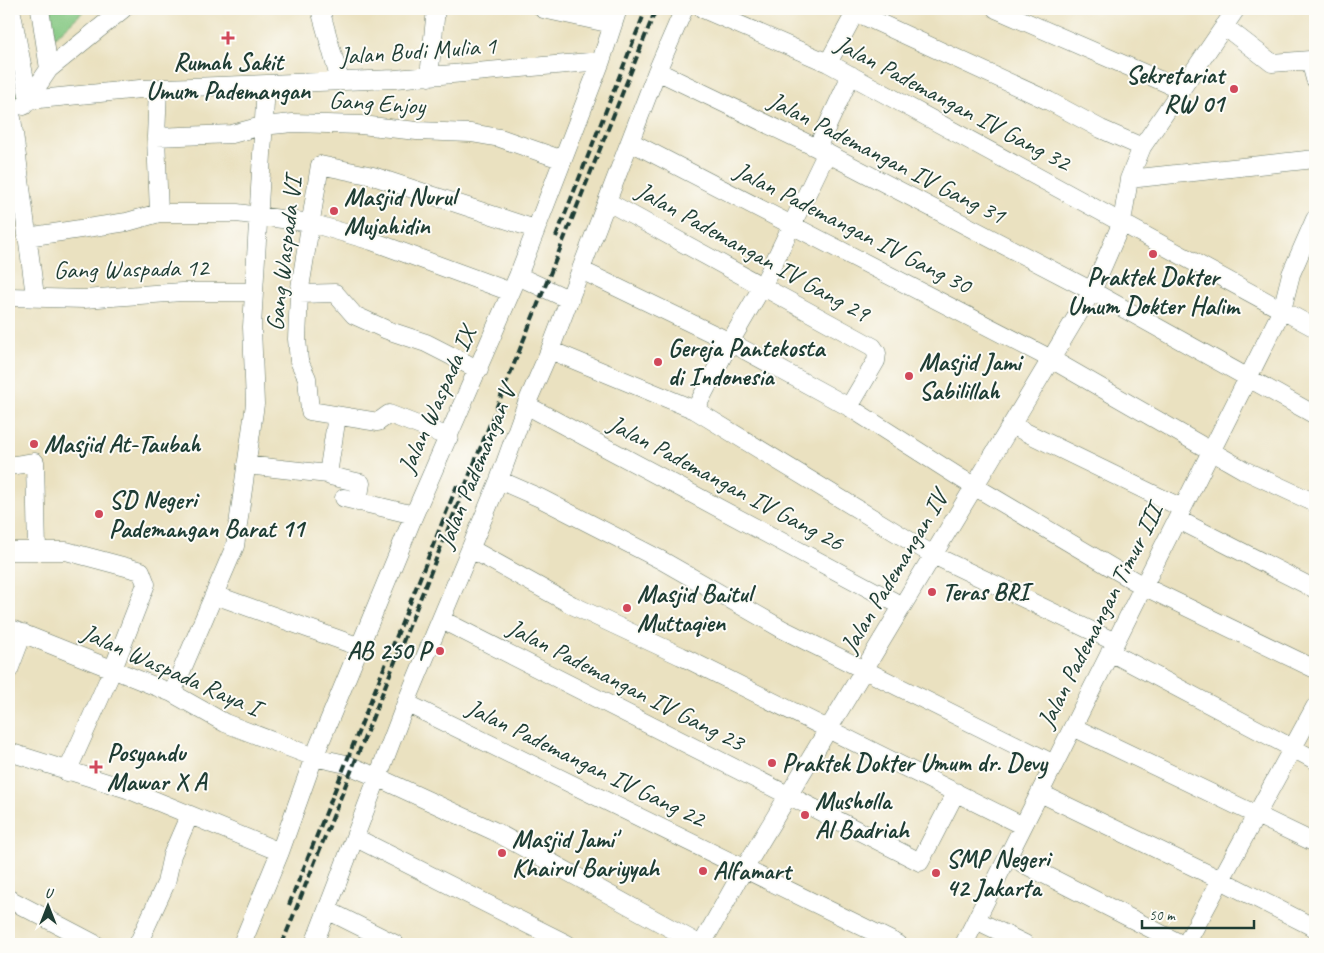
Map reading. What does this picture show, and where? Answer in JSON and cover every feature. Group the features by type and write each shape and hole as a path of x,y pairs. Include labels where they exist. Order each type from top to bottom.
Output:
{"street":[{"path":"11,9 29,100"},
{"path":"40,9 49,69"},
{"path":"34,296 10,119 29,100 49,69 123,9"},
{"path":"320,9 340,82"},
{"path":"429,77 436,9"},
{"path":"543,9 615,16"},
{"name":"Jalan Pademangan V","path":"314,944 379,778 406,703 471,548 526,405 570,300 657,71 684,9"},
{"name":"Jalan Pademangan IV Gang 32","path":"703,9 828,63 1315,328"},
{"path":"996,9 1180,89"},
{"name":"Jalan Pademangan IV","path":"700,944 1092,291 1122,222 1129,179 1142,147 1236,9"},
{"path":"828,63 852,10 1049,101 1101,129 1142,147"},
{"name":"Jalan Waspada IX","path":"242,944 280,852 314,757 414,515 479,370 514,284 601,60 615,16"},
{"path":"1224,26 1272,63 1310,60 1315,79"},
{"name":"Jalan Budi Mulia 1","path":"29,100 158,89 429,77 601,60"},
{"name":"Jalan Pademangan IV Gang 31","path":"657,71 821,151 1092,291 1249,376 1315,415"},
{"path":"695,410 730,342 762,287 792,224 851,75"},
{"path":"172,693 235,546 255,404 252,327 262,126 266,85"},
{"path":"158,89 156,137 159,213"},
{"name":"Gang Enjoy","path":"156,137 232,134 262,126 293,123 471,133 500,138 563,160"},
{"name":"Jalan Pademangan IV Gang 30","path":"631,142 1051,359 1211,451 1315,503"},
{"path":"1129,179 1315,159"},
{"name":"Gang Waspada VI","path":"449,437 388,414 378,422 310,411 307,378 299,363 298,354 299,294 320,165 373,176 535,229"},
{"name":"Jalan Pademangan IV Gang 29","path":"608,202 873,347 877,353 876,361 849,407"},
{"path":"27,237 127,222 159,213 237,213 258,218 311,223 570,300"},
{"name":"Jalan Pademangan Timur III","path":"964,944 1282,310 1291,274 1315,219"},
{"path":"581,270 730,342 849,407 974,486 1143,586 1315,669"},
{"name":"Gang Waspada 12","path":"9,297 84,298 182,292 254,292"},
{"path":"299,294 335,293 354,314 387,330 426,343 479,370"},
{"path":"550,350 695,410 933,555 1113,647 1315,760"},
{"name":"Jalan Pademangan IV Gang 26","path":"526,405 902,606"},
{"path":"328,474 337,416"},
{"path":"1011,425 1315,589"},
{"path":"9,466 34,462 37,551"},
{"path":"246,464 328,474 361,483 351,500 414,515"},
{"path":"498,480 578,517 661,560 782,629 1054,764"},
{"path":"471,548 572,605 681,656 1023,826"},
{"path":"9,551 66,550 140,571 146,584 113,669 68,772"},
{"path":"215,595 360,648"},
{"name":"Jalan Pademangan IV Gang 23","path":"442,620 920,862 956,792"},
{"path":"9,670 16,630"},
{"name":"Jalan Waspada Raya I","path":"16,630 172,693 225,723 314,757 346,764 379,778 494,831 700,944"},
{"name":"Jalan Pademangan IV Gang 22","path":"406,703 898,944"},
{"path":"1186,944 1315,706"},
{"path":"1073,726 1315,843"},
{"path":"9,752 127,789 280,852"},
{"path":"1040,792 1222,880 1315,928"},
{"path":"138,944 166,882 172,855 190,816"},
{"path":"356,838 567,944"},
{"path":"1022,863 1182,944"},
{"path":"9,899 95,944"},
{"path":"327,910 395,944"},
{"path":"976,920 1024,944"}],"green space":[{"path":"49,9 86,9 54,38"},
{"path":"11,68 18,98 9,100 9,69"}],"railway":[{"path":"556,237 646,9"},
{"path":"282,944 656,9"},
{"path":"289,905 458,483"}],"place":[{"name":"Rumah Sakit Umum Pademangan","path":"228,38"},
{"name":"Sekretariat RW 01","path":"1234,89"},
{"name":"Masjid Nurul Mujahidin","path":"334,211"},
{"name":"Praktek Dokter Umum Dokter Halim","path":"1153,254"},
{"name":"Gereja Pantekosta di Indonesia","path":"658,362"},
{"name":"Masjid Jami Sabilillah","path":"909,376"},
{"name":"Masjid At-Taubah","path":"34,444"},
{"name":"SD Negeri Pademangan Barat 11","path":"99,514"},
{"name":"Teras BRI","path":"932,592"},
{"name":"Masjid Baitul Muttaqien","path":"627,608"},
{"name":"AB 250 P","path":"440,651"},
{"name":"Praktek Dokter Umum dr. Devy","path":"772,763"},
{"name":"Posyandu Mawar X A","path":"96,767"},
{"name":"Musholla Al Badriah","path":"805,815"},
{"name":"Masjid Jami' Khairul Bariyyah","path":"502,853"},
{"name":"Alfamart","path":"703,871"},
{"name":"SMP Negeri 42 Jakarta","path":"936,873"}]}
